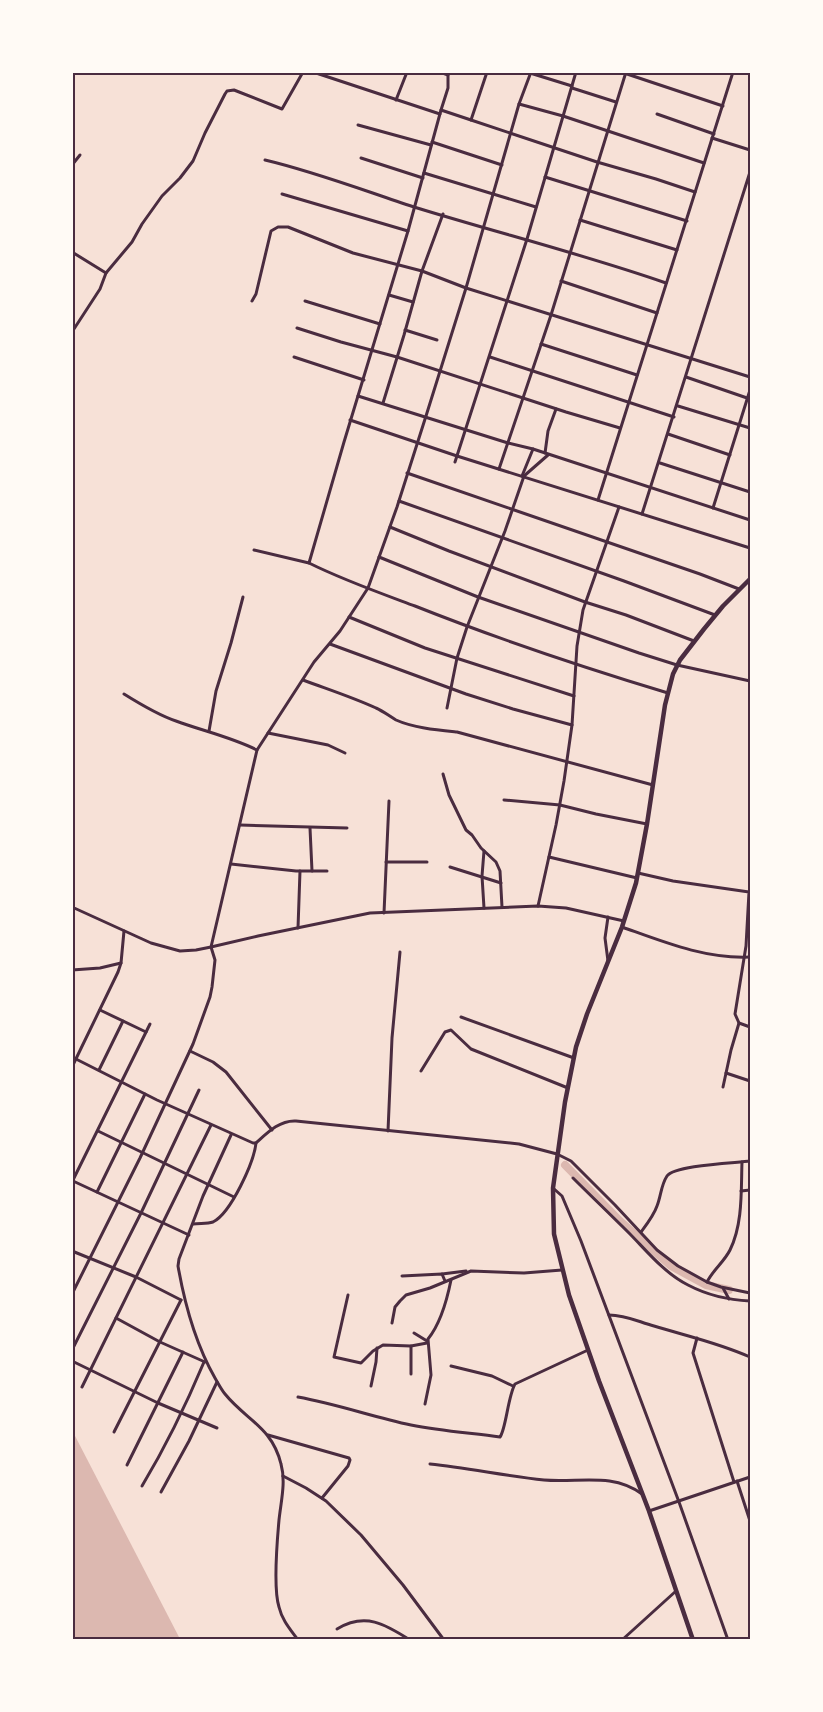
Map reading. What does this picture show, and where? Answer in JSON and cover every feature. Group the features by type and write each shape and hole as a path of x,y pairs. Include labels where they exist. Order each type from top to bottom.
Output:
{"street":[{"path":"72,332 100,289 106,273 132,242 162,196 194,161 209,124 228,91 234,90 282,108 303,72"},
{"path":"313,72 396,100 471,120 695,192"},
{"path":"396,100 407,72"},
{"path":"309,563 350,420 364,380 408,231 448,88 448,74 440,72"},
{"path":"471,120 487,72"},
{"path":"455,462 527,239 576,72"},
{"path":"598,500 733,72"},
{"path":"72,1294 190,1052 210,997 215,960 212,948 257,750 314,662 330,644 368,588 390,527 440,372 519,104 530,73 617,102"},
{"path":"499,469 551,315 617,102 624,73 723,106"},
{"path":"519,104 563,116 704,163"},
{"path":"657,114 750,150"},
{"path":"358,125 502,165"},
{"path":"72,166 80,155"},
{"path":"361,158 423,178"},
{"path":"265,160 307,171 414,207 527,239 666,283"},
{"path":"642,514 678,406 750,172"},
{"path":"424,173 536,207"},
{"path":"545,176 687,220"},
{"path":"282,194 408,231"},
{"path":"383,403 422,271 443,214"},
{"path":"580,220 677,250"},
{"path":"252,301 256,294 272,231 278,227 288,227 353,253 422,271 466,288 750,377"},
{"path":"72,252 106,273"},
{"path":"561,281 657,313"},
{"path":"389,295 413,302"},
{"path":"305,301 380,324"},
{"path":"297,328 397,357 620,428"},
{"path":"405,330 437,340"},
{"path":"541,344 637,375"},
{"path":"294,357 364,380"},
{"path":"490,357 674,417"},
{"path":"686,377 749,398"},
{"path":"713,508 750,390"},
{"path":"358,396 508,443 533,449 750,520"},
{"path":"678,406 750,428"},
{"path":"523,476 546,454 548,431 556,409"},
{"path":"350,420 457,456 750,548"},
{"path":"668,434 730,455"},
{"path":"447,708 457,658 467,627 513,509 533,449"},
{"path":"660,463 750,492"},
{"path":"407,473 700,574 740,590"},
{"path":"398,501 716,615"},
{"path":"538,906 560,805 567,761 572,725 575,664 579,632 586,602 619,506"},
{"path":"390,527 694,641"},
{"path":"254,550 309,563 467,627 668,693"},
{"path":"379,557 478,597 677,665 750,681"},
{"path":"693,1640 649,1511 588,1350 562,1270 553,1224 553,1188 574,1058 587,1014 622,927 637,875 668,693 677,665 716,615 750,579"},
{"path":"209,731 216,691 243,597"},
{"path":"349,617 405,641 574,696"},
{"path":"330,644 513,709 572,725"},
{"path":"303,680 354,698 377,708 396,720 432,729 457,732 653,785"},
{"path":"124,694 174,720 209,731 257,750"},
{"path":"268,733 328,745 345,753"},
{"path":"443,774 449,795 463,825 484,851 496,862 500,871 502,907"},
{"path":"504,800 560,805 647,824"},
{"path":"384,912 388,801"},
{"path":"240,825 347,828"},
{"path":"310,828 312,871"},
{"path":"484,851 482,876 484,908"},
{"path":"549,857 637,875 750,893"},
{"path":"386,862 427,862"},
{"path":"231,864 300,871 327,871"},
{"path":"450,867 501,883"},
{"path":"298,928 300,871"},
{"path":"750,887 744,958 736,1009 736,1019 739,1023 750,1027"},
{"path":"72,907 151,943 180,951 212,948 359,914 384,912 538,906 566,908 624,921"},
{"path":"608,917 605,938 608,962"},
{"path":"622,927 688,950 744,958 750,957"},
{"path":"72,1067 74,1058 100,1010 120,963 124,931"},
{"path":"388,1131 392,1038 400,952"},
{"path":"72,970 100,968 120,963"},
{"path":"100,1010 146,1032"},
{"path":"461,1017 574,1058"},
{"path":"99,1070 123,1021"},
{"path":"723,1087 739,1023"},
{"path":"150,1024 73,1182 189,1235"},
{"path":"421,1071 445,1032 451,1030 471,1049 568,1088"},
{"path":"190,1052 213,1062 226,1072 272,1130"},
{"path":"74,1058 165,1104 253,1143 288,1120 519,1144 557,1154 571,1161 657,1250 678,1266 707,1282 750,1293"},
{"path":"726,1073 750,1082"},
{"path":"72,1350 115,1268 199,1090"},
{"path":"97,1192 145,1094"},
{"path":"82,1387 211,1125"},
{"path":"98,1131 234,1196"},
{"path":"232,1135 208,1184 178,1266 183,1301 205,1362 224,1394 257,1423 266,1434 276,1448 282,1465 283,1476 276,1587 278,1607 286,1624 298,1640"},
{"path":"193,1224 214,1221 230,1204 252,1161 256,1142"},
{"path":"641,1232 654,1212 669,1173 674,1170 694,1167 750,1161"},
{"path":"707,1282 715,1268 730,1251 737,1224 742,1162"},
{"path":"573,1178 674,1276 687,1285 729,1299 750,1302"},
{"path":"553,1188 562,1196 609,1315 728,1640"},
{"path":"741,1191 750,1190"},
{"path":"72,1251 136,1277 183,1301"},
{"path":"392,1322 395,1308 406,1295 468,1272 475,1270 524,1272 562,1270"},
{"path":"402,1276 468,1272"},
{"path":"442,1274 445,1281"},
{"path":"425,1404 430,1375 427,1342 440,1319 451,1279"},
{"path":"723,1287 729,1299"},
{"path":"348,1295 334,1356 361,1363 377,1348 387,1344 411,1346 427,1342"},
{"path":"114,1432 183,1301"},
{"path":"609,1315 623,1315 723,1346 750,1357"},
{"path":"116,1318 160,1342 205,1362"},
{"path":"414,1333 427,1342"},
{"path":"697,1338 694,1353 750,1521"},
{"path":"411,1346 411,1374"},
{"path":"371,1386 377,1348"},
{"path":"298,1397 339,1405 414,1426 500,1437 503,1434 515,1384 588,1350"},
{"path":"126,1465 183,1352"},
{"path":"370,1354 377,1355"},
{"path":"72,1361 158,1403 217,1428"},
{"path":"142,1486 162,1453 205,1362"},
{"path":"451,1366 492,1376 513,1386"},
{"path":"161,1492 178,1462 217,1382"},
{"path":"266,1434 349,1458 348,1466 322,1498"},
{"path":"430,1464 544,1480 600,1479 631,1486 642,1494"},
{"path":"283,1476 322,1498 361,1535 404,1585 444,1640"},
{"path":"649,1511 750,1476"},
{"path":"622,1640 676,1591"},
{"path":"337,1629 353,1621 373,1621 398,1632 410,1640"}],"shaded area":[{"path":"73,1432 180,1639 73,1639"}],"waterway":[{"path":"565,1165 620,1221 671,1266 706,1285 729,1290"}]}
